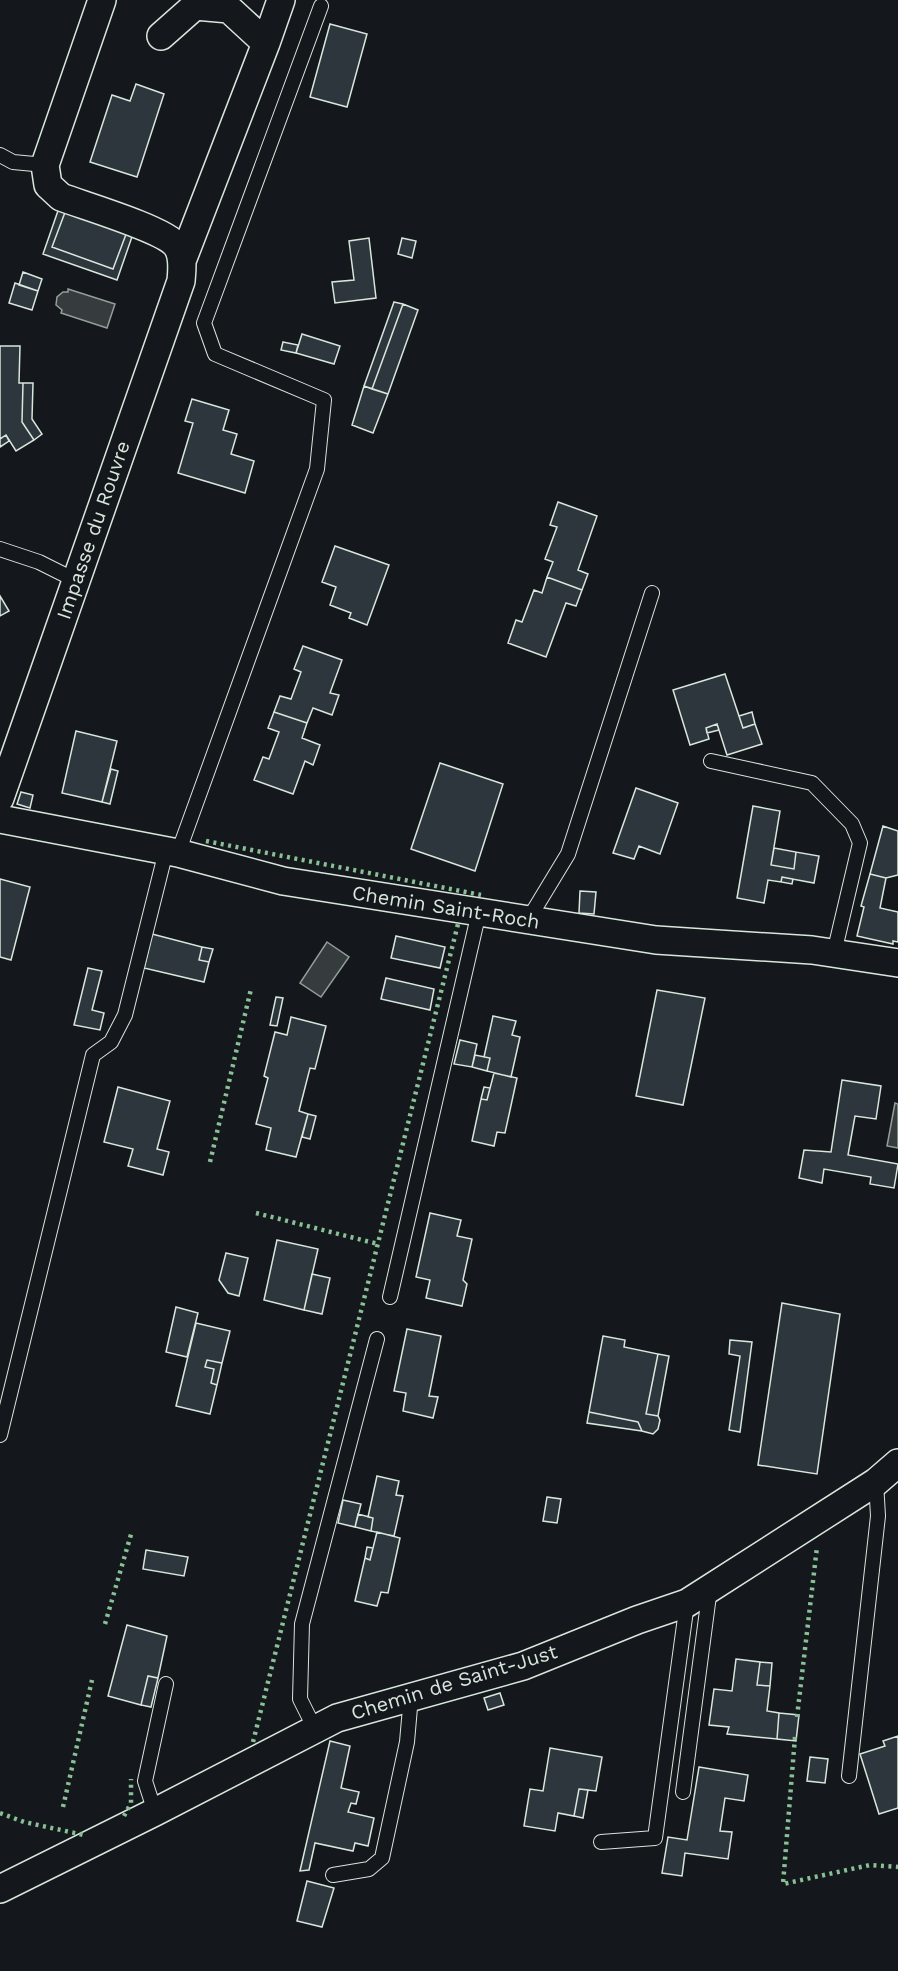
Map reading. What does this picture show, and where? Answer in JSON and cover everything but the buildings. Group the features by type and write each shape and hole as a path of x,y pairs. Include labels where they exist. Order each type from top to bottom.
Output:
{"street":[{"path":"102,0 45,165 48,185 61,197 160,233 177,246 182,261"},
{"name":"Impasse du Rouvre","path":"0,798 181,281 182,261 282,0"},
{"path":"161,36 195,6 229,9 267,43"},
{"name":"Chemin Saint-Roch","path":"0,819 172,852 283,881 656,940 812,950 898,963"},
{"name":"Chemin de Saint-Just","path":"0,1889 337,1718 523,1666 637,1620 687,1603 876,1482 898,1462"}],"lane":[{"path":"0,1435 93,1055 111,1042 125,1015 172,852 317,469 324,400 215,354 204,323 321,6"},
{"path":"0,155 13,162 45,165"},
{"path":"0,549 39,562 75,580"},
{"path":"528,920 568,854 652,593"},
{"path":"711,761 812,783 852,824 860,843 834,954"},
{"path":"390,1298 479,912"},
{"path":"315,1729 300,1699 302,1624 376,1339"},
{"path":"849,1776 879,1516 876,1482"},
{"path":"683,1792 710,1588"},
{"path":"601,1842 655,1838 687,1603"},
{"path":"155,1812 145,1781 166,1684"},
{"path":"333,1875 369,1869 382,1858 407,1742 411,1696"}],"shaded area":[{"path":"68,289 115,304 107,328 61,313 62,310 56,305 57,297 63,292 68,292"},
{"path":"327,942 349,957 321,997 300,983"},
{"path":"895,1103 898,1104 898,1148 887,1146"}],"hedge":[{"path":"206,841 481,895"},
{"path":"253,1742 458,924"},
{"path":"210,1162 251,989"},
{"path":"256,1213 378,1244"},
{"path":"105,1624 132,1531"},
{"path":"797,1717 817,1547"},
{"path":"63,1807 92,1680"},
{"path":"795,1737 783,1884 870,1865 898,1867"},
{"path":"124,1816 131,1803 131,1779"},
{"path":"0,1813 24,1822 84,1835"}]}
